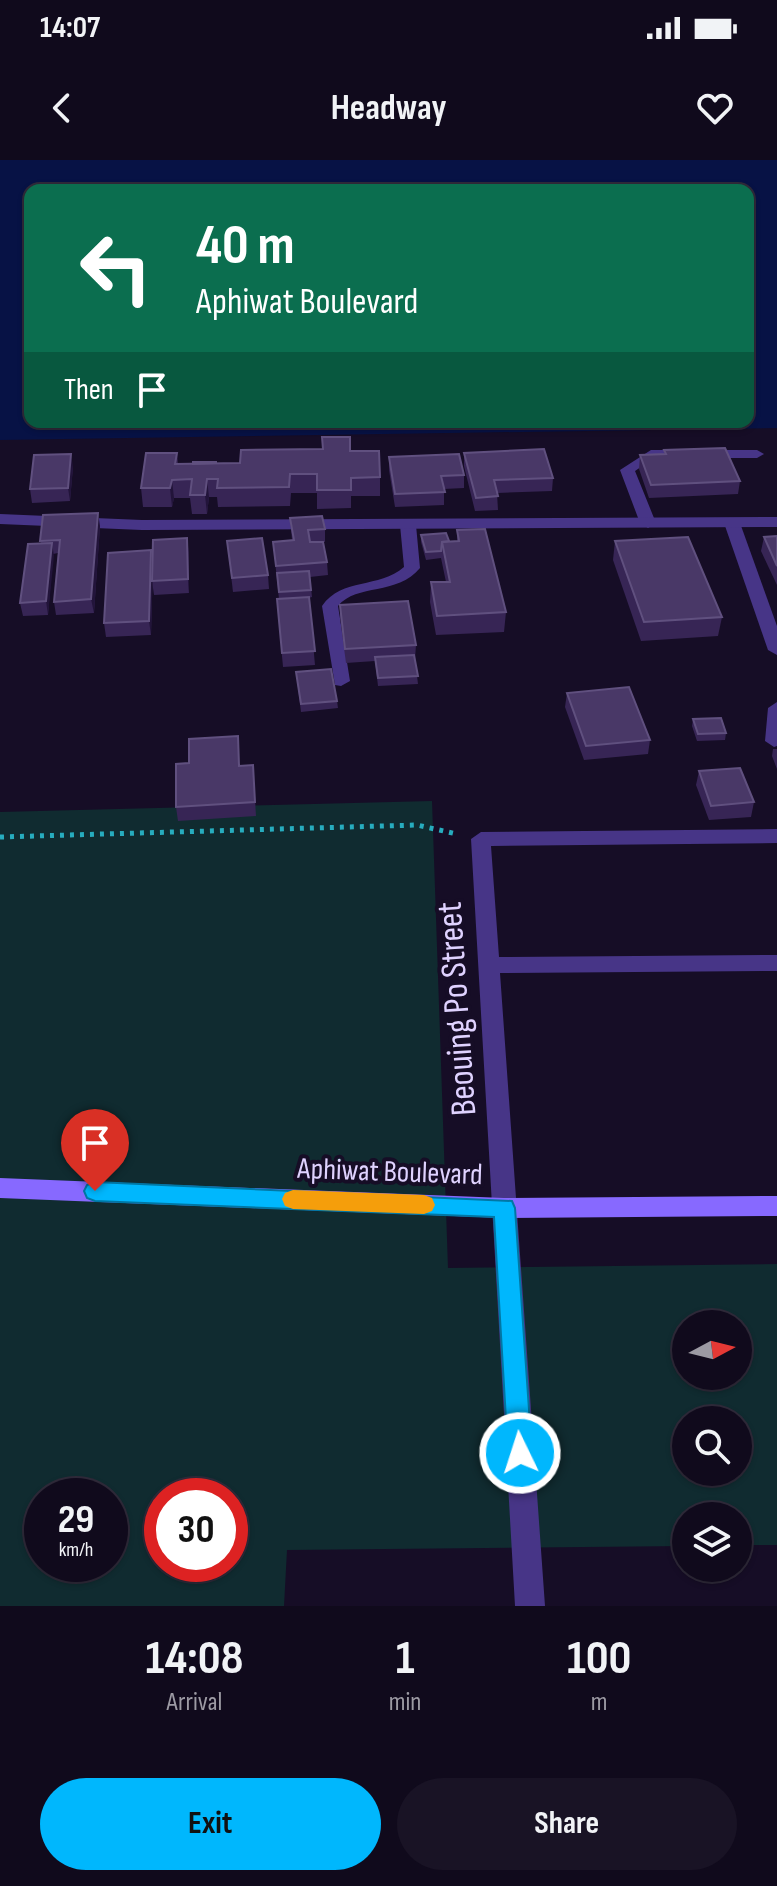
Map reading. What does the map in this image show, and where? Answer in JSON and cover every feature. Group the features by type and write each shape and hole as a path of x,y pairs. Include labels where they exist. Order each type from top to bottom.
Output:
{"street":[{"path":"648,523 627,470 635,463 651,454 757,454"},
{"path":"0,519 142,525 777,522"},
{"path":"732,523 777,650"},
{"path":"341,681 330,606 333,599 342,593 404,579 412,568 408,525"},
{"path":"774,741 777,708"},
{"path":"481,839 777,836"},
{"name":"Beouing Po Street","path":"481,839 530,1606"},
{"path":"488,965 777,963"},
{"name":"Aphiwat Boulevard","path":"0,1188 504,1208 777,1206"}],"path":[{"path":"0,837 417,825 481,839"}],"green space":[{"path":"432,801 448,1268 777,1264 777,1545 752,1545 752,1502 672,1502 672,1546 287,1550 284,1606 0,1606 0,812"}],"shaded area":[{"path":"0,160 777,160 777,428 0,440"}],"building":[{"path":"322,437 350,437 350,451 379,451 380,477 351,478 351,490 317,490 317,474 290,474 289,487 217,488 218,479 207,479 205,495 190,495 192,479 172,480 170,488 141,488 146,453 177,453 175,464 240,463 241,450 323,449"},
{"path":"725,448 740,481 651,485 640,455 666,454 664,450"},
{"path":"544,449 553,478 494,480 498,496 476,498 464,453"},
{"path":"71,454 68,488 30,489 34,455"},
{"path":"459,454 464,475 441,476 445,492 395,494 389,457"},
{"path":"98,513 91,599 54,602 60,540 40,541 43,515"},
{"path":"322,516 325,529 308,530 310,542 323,542 327,562 276,566 273,542 294,540 290,518"},
{"path":"485,529 506,612 437,616 431,582 450,582 442,542 459,541 457,530"},
{"path":"446,533 449,541 442,542 441,551 426,552 421,535"},
{"path":"777,536 777,566 764,537"},
{"path":"688,537 722,617 644,622 615,541"},
{"path":"187,538 188,579 152,581 153,540"},
{"path":"262,538 268,575 232,578 227,541"},
{"path":"52,543 46,601 20,603 28,544"},
{"path":"151,550 149,621 104,623 108,553"},
{"path":"309,571 311,590 279,592 277,573"},
{"path":"309,597 315,651 282,653 277,599"},
{"path":"408,601 416,645 345,649 340,605"},
{"path":"414,655 418,676 378,678 375,657"},
{"path":"331,669 337,701 301,704 296,672"},
{"path":"629,687 650,740 586,746 567,693"},
{"path":"721,718 726,733 698,734 693,719"},
{"path":"238,736 239,766 253,765 255,802 176,807 176,764 189,763 189,739"},
{"path":"740,768 754,802 711,806 699,771"}],"slow traffic":[{"path":"293,1199 424,1205"}],"route":[{"path":"95,1191 504,1208 520,1453"}]}
